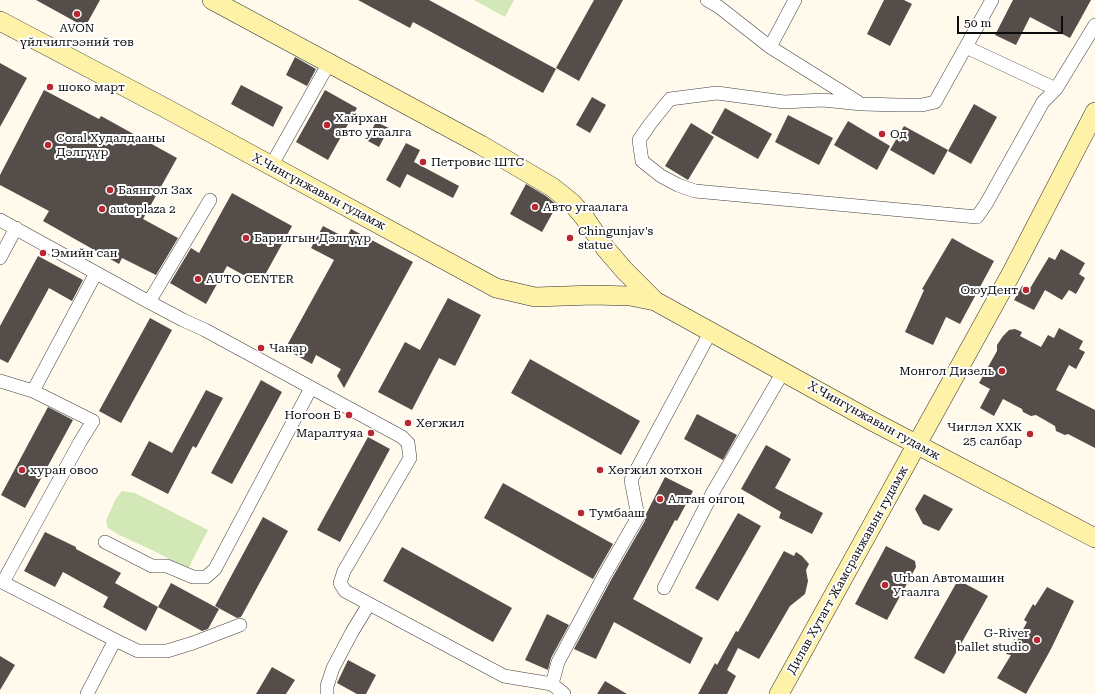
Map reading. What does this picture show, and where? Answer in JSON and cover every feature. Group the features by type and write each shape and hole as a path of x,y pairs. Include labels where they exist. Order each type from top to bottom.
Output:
{"main road":[{"name":"Х.Чингүнжавын гудамж","path":"212,0 481,145 552,187 572,203 584,217 606,249 624,270 656,301 917,445 1095,538"},
{"name":"Х.Чингүнжавын гудамж","path":"0,21 169,110 496,288 535,297 630,296 656,301"},
{"name":"Дилав Хутагт Жамсранжавын гудамж","path":"779,694 1012,272 1095,112"}],"street":[{"path":"708,0 770,47 862,104"},
{"path":"770,47 795,0"},
{"path":"992,0 934,102 922,105 862,104 823,100 784,102 717,92 670,99 639,140 642,161 660,176 695,191 977,217 986,204 1043,102 1056,88 1095,25"},
{"path":"966,47 1056,88"},
{"path":"272,166 329,63"},
{"path":"149,302 210,200"},
{"path":"0,220 149,302 205,330 402,437 408,443 410,458 344,571 340,582 345,591 504,676 552,684 564,694"},
{"path":"0,258 16,228"},
{"path":"33,391 96,273"},
{"path":"552,684 558,662 604,576 638,517 631,480 711,332"},
{"path":"664,588 713,492 783,372"},
{"path":"0,381 33,391 93,421 2,581 138,651 167,651 240,625"},
{"path":"105,542 152,566 167,566 193,577 206,576 216,569 311,388"},
{"path":"327,694 327,686 333,668 369,604"},
{"path":"87,694 115,640"}],"green space":[{"path":"474,0 514,0 505,17"},
{"path":"122,491 135,493 208,530 188,569 119,535 108,528 106,521 115,500"}],"building":[{"name":"AVON үйлчилгээний төв","path":"36,0 100,0 85,27"},
{"path":"358,0 429,0 556,69 543,93 413,22 410,28"},
{"path":"594,0 623,0 579,81 556,68"},
{"path":"884,0 904,0 912,4 890,46 867,34"},
{"path":"1013,0 1091,0 1070,38 1030,17 1016,45 995,35"},
{"path":"295,57 316,69 307,86 286,75"},
{"path":"0,63 27,78 0,127"},
{"path":"241,85 283,107 273,127 231,104"},
{"path":"44,90 99,119 101,116 177,158 143,219 178,238 156,275 122,258 119,264 43,221 49,211 0,185 0,175"},
{"name":"Хайрхан авто угаалга","path":"325,90 357,108 328,160 296,142"},
{"path":"592,97 606,105 590,133 576,125"},
{"path":"974,104 997,117 971,164 948,151"},
{"path":"725,108 772,134 758,159 711,133"},
{"path":"788,115 833,138 819,165 775,142"},
{"path":"848,121 890,146 877,170 834,145"},
{"path":"376,122 389,128 379,147 366,140"},
{"path":"691,123 714,137 688,180 665,166"},
{"path":"904,126 948,150 934,175 890,150"},
{"path":"406,143 420,150 414,162 459,186 453,198 407,174 400,188 386,180"},
{"name":"Авто угаалага","path":"526,184 546,196 557,205 542,232 510,214"},
{"name":"Барилгын Дэлгүүр","path":"232,193 292,226 260,284 227,266 206,304 170,283 191,248 199,253"},
{"path":"323,226 346,238 351,229 413,262 344,388 337,376 341,369 316,355 312,364 285,349 334,260 311,248"},
{"path":"952,238 994,261 960,324 946,317 933,345 905,332 924,290 922,289"},
{"path":"1061,249 1085,263 1079,274 1085,278 1076,294 1069,290 1062,300 1045,290 1034,310 1014,300 1022,286 1029,290 1049,257 1055,260"},
{"path":"38,256 83,280 72,301 49,288 8,363 0,359 0,326"},
{"path":"448,298 481,315 455,366 439,358 412,410 378,392 405,342 420,350"},
{"path":"150,318 172,330 121,423 99,411"},
{"path":"1059,328 1083,341 1079,349 1085,352 1076,369 1069,365 1056,390 1095,410 1095,448 1068,434 1065,435 1056,431 1055,426 1036,415 1031,416 1023,412 1022,409 1003,399 994,416 980,408 990,389 979,383 997,351 997,345 1003,336 1009,330 1015,329 1022,332 1020,336 1041,347 1048,335 1054,338"},
{"path":"530,359 640,421 621,455 511,393"},
{"path":"261,380 282,392 232,484 211,473"},
{"path":"206,390 223,398 196,448 193,446 168,494 131,475 149,441 172,453"},
{"path":"48,407 73,420 25,508 1,495"},
{"path":"697,414 737,435 723,460 684,439"},
{"path":"368,437 390,449 340,542 317,530"},
{"path":"766,445 791,459 775,488 823,513 812,534 779,518 781,512 741,489"},
{"path":"665,477 693,491 677,521 675,520 633,599 703,638 690,664 614,622 596,659 574,649 645,521 646,514"},
{"path":"503,483 613,544 593,579 484,518"},
{"path":"924,494 953,509 939,531 923,524 915,509"},
{"path":"738,513 761,526 718,601 695,588"},
{"path":"263,517 288,531 241,617 237,618 215,606"},
{"path":"45,532 76,547 76,549 121,573 115,583 158,607 146,631 103,607 108,597 63,572 55,587 24,571"},
{"name":"Urban Автомашин Угаалга","path":"886,546 915,561 916,567 887,620 855,604"},
{"path":"402,547 512,608 493,642 383,581"},
{"path":"784,551 794,556 796,552 809,564 806,570 808,581 805,594 790,606 759,659 738,648 727,670 736,676 727,694 698,694 715,663 717,665 736,631 738,632"},
{"path":"958,580 988,596 944,674 914,658"},
{"path":"171,583 219,609 208,629 202,631 158,607"},
{"name":"G-River ballet studio","path":"1047,587 1074,601 1051,649 1026,694 997,678 1011,655 1006,654 1014,639 1017,641 1027,622 1024,620 1033,604 1035,606"},
{"path":"547,614 569,625 551,658 548,670 525,660"},
{"path":"0,656 15,665 0,690"},
{"path":"348,660 376,675 366,694 357,694 337,683"},
{"path":"272,667 295,680 286,694 256,694"},
{"path":"605,681 627,694 597,694"}],"place":[{"name":"AVON үйлчилгээний төв","path":"77,14"},
{"name":"шоко март","path":"50,87"},
{"name":"Хайрхан авто угаалга","path":"327,125"},
{"name":"Од","path":"882,134"},
{"name":"Coral Худалдааны Дэлгүүр","path":"48,145"},
{"name":"Петровис ШТС","path":"423,162"},
{"name":"Баянгол Зах","path":"110,190"},
{"name":"Авто угаалага","path":"535,207"},
{"name":"autoplaza 2","path":"102,209"},
{"name":"Барилгын Дэлгүүр","path":"246,238"},
{"name":"Chingunjav's statue","path":"570,238"},
{"name":"Эмийн сан","path":"43,253"},
{"name":"AUTO CENTER","path":"198,279"},
{"name":"ОюуДент","path":"1026,290"},
{"name":"Чанар","path":"261,348"},
{"name":"Монгол Дизель","path":"1002,371"},
{"name":"Ногоон Б","path":"349,415"},
{"name":"Хөгжил","path":"408,423"},
{"name":"Маралтуяа","path":"371,433"},
{"name":"Чиглэл ХХК 25 салбар","path":"1030,434"},
{"name":"хуран овоо","path":"22,470"},
{"name":"Хөгжил хотхон","path":"600,470"},
{"name":"Алтан онгоц","path":"660,499"},
{"name":"Тумбааш","path":"581,513"},
{"name":"Urban Автомашин Угаалга","path":"885,585"},
{"name":"G-River ballet studio","path":"1037,640"}]}
